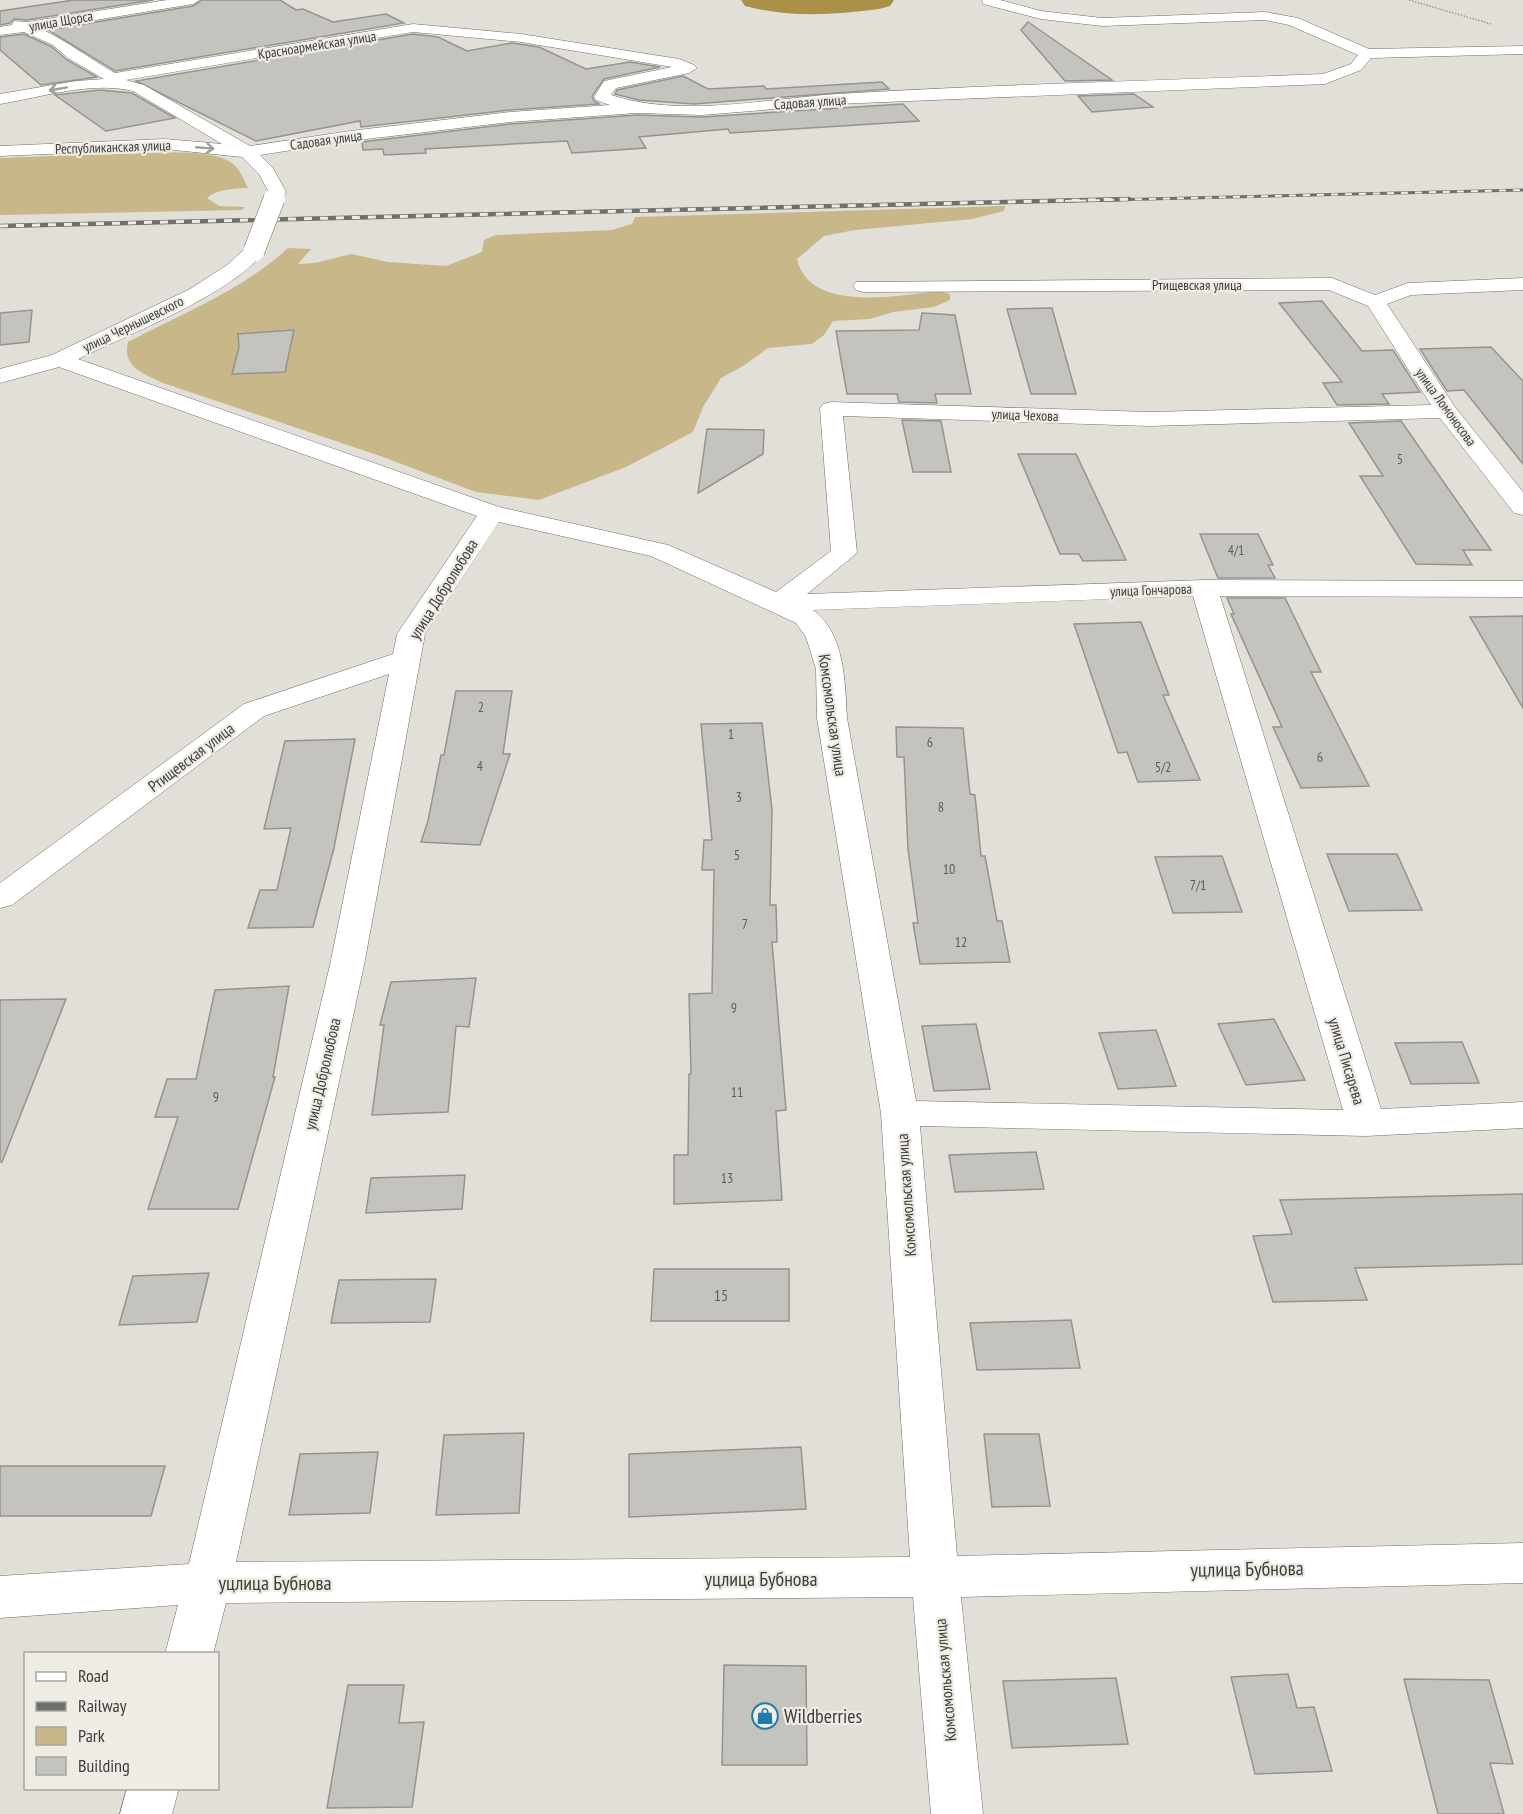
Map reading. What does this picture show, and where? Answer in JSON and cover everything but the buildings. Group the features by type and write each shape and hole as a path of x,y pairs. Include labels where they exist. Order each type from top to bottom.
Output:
{"street":[{"name":"улица Щорса","path":"0,31 193,0"},
{"path":"988,1 1041,15 1102,22 1265,16 1293,21 1367,54 1523,50"},
{"path":"0,17 58,42 73,55 115,80 138,88 247,152"},
{"name":"Красноармейская улица","path":"0,99 413,28 521,38 674,62 689,68 610,84 602,97 637,108"},
{"name":"Садовая улица","path":"247,152 350,136 510,117 637,108 702,110 837,99 1325,79 1356,67 1367,54"},
{"name":"Республиканская улица","path":"0,151 165,144 247,152"},
{"name":"улица Чернышевского","path":"0,376 60,360 197,292 234,269 254,251 277,192 267,172 247,152"},
{"name":"Ртищевская улица","path":"863,286 1332,284 1375,302"},
{"path":"1375,302 1408,289 1523,284"},
{"name":"улица Ломоносова","path":"1375,302 1446,411 1523,508"},
{"name":"Комсомольская улица","path":"60,360 492,513 659,550 806,617 820,637 830,669 832,718 900,1113 935,1577 957,1814"},
{"name":"улица Чехова","path":"779,603 844,553 831,409 1149,419 1446,411"},
{"name":"улица Добролюбова","path":"189,1652 208,1583 347,965 404,660 411,634 492,513"},
{"name":"улица Гончарова","path":"779,603 1204,588 1523,589"},
{"name":"улица Писарева","path":"900,1113 1366,1123 1204,588"},
{"name":"Ртищевская улица","path":"0,898 254,710 404,660"},
{"path":"1366,1123 1523,1115"},
{"name":"уцлица Бубнова","path":"0,1597 208,1583 1520,1571"},
{"path":"146,1814 152,1790"}],"path":[{"path":"1409,0 1500,27"}],"green space":[{"path":"160,152 212,155 231,162 239,170 248,188 221,191 207,198 219,206 245,207 242,210 0,215 0,158"},
{"path":"1005,206 1004,211 972,219 855,230 824,236 797,259 805,276 818,287 836,294 857,297 900,296 938,291 950,294 950,300 934,307 893,312 870,319 833,321 824,335 812,344 768,348 721,378 703,407 693,432 626,467 539,500 476,492 383,457 163,383 136,368 128,358 128,342 232,289 288,248 311,249 298,264 315,263 351,254 388,262 446,266 482,252 484,240 496,235 612,230 632,224 635,217"}],"waterway":[{"path":"756,0 802,6 879,0"}],"railway":[{"path":"1065,201 1523,190"},
{"path":"0,226 1129,199"}],"place":[{"name":"Wildberries","path":"765,1716"}]}
